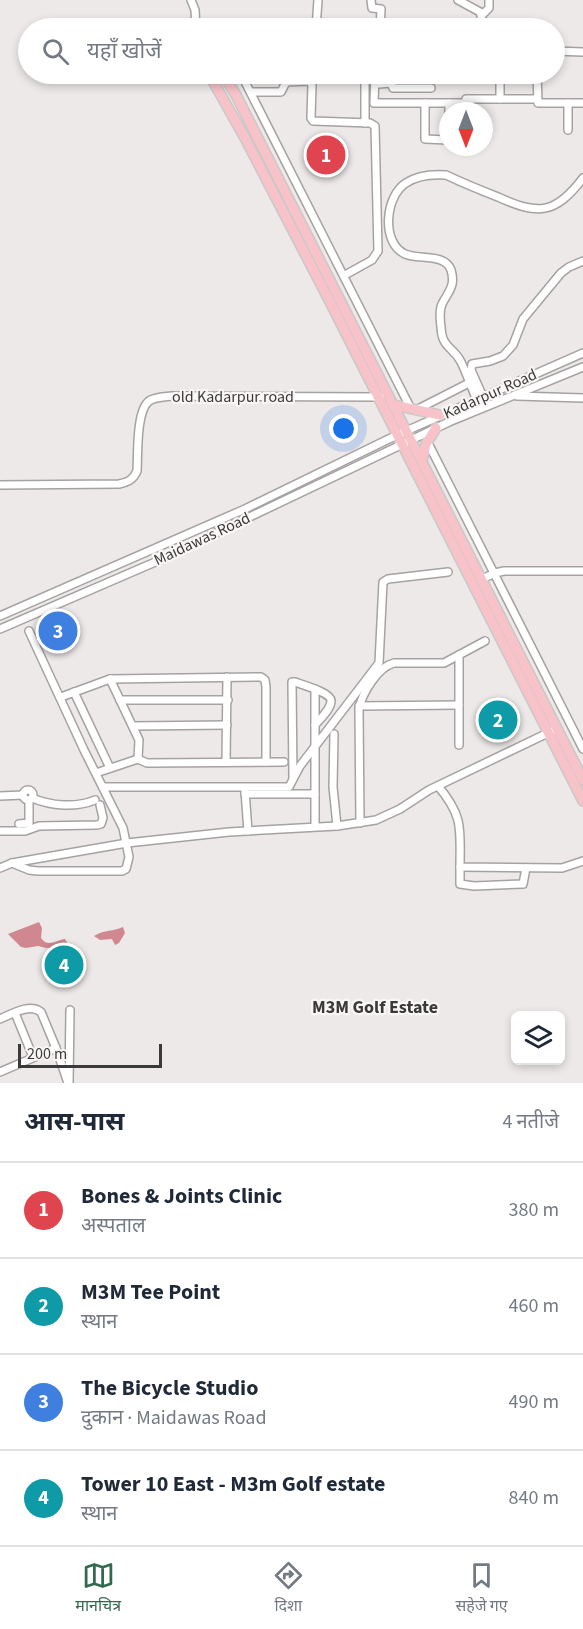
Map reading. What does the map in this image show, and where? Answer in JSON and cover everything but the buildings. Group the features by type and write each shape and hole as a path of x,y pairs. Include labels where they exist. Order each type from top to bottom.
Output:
{"main road":[{"path":"214,84 244,135 397,435 406,438 422,461 583,780"},
{"path":"230,84 392,400 406,438 583,801"},
{"path":"392,400 413,410 440,416"},
{"path":"422,461 427,441 436,428"}],"street":[{"path":"191,0 195,18"},
{"path":"317,18 318,0"},
{"path":"372,0 372,8 381,9 381,18"},
{"path":"458,0 477,9 483,18"},
{"path":"482,15 489,8 489,0"},
{"path":"565,51 583,52"},
{"path":"247,84 413,410 472,384"},
{"path":"251,92 279,93 283,91 283,84"},
{"path":"312,84 311,118 313,122 365,123 375,126 378,251 372,260 345,275"},
{"path":"365,84 365,123"},
{"path":"376,84 374,103 425,103 439,105"},
{"path":"391,84 393,88 431,88"},
{"path":"498,101 499,84"},
{"path":"537,84 539,104 583,103"},
{"path":"466,99 498,101"},
{"path":"490,102 537,99"},
{"path":"425,103 425,139 439,140"},
{"path":"568,103 568,130"},
{"path":"279,180 293,173"},
{"path":"480,398 459,358 446,346 441,330 442,304 451,291 451,269 444,262 406,255 396,247 392,240 390,225 394,195 399,187 413,178 438,174 446,175 523,208 543,209 558,203 583,178"},
{"path":"285,191 298,184"},
{"path":"308,236 321,229"},
{"path":"472,384 472,364 503,356 513,345 523,319 561,273 583,261"},
{"name":"Kadarpur Road","path":"406,438 440,416 583,353"},
{"name":"Kadarpur Road","path":"406,438 436,428 583,367"},
{"name":"old Kadarpur road","path":"0,485 128,483 137,471 141,417 144,407 150,400 172,396 377,397 392,400"},
{"path":"511,396 583,398"},
{"name":"Maidawas Road","path":"0,616 245,509 397,435"},
{"name":"Maidawas Road","path":"0,629 153,563 406,438"},
{"path":"427,441 583,748"},
{"path":"0,478 0,485"},
{"path":"482,579 495,573 510,571 583,571"},
{"path":"245,791 286,788 300,766 379,663 383,582 387,579 448,572"},
{"path":"12,863 39,872 122,871 126,869 129,857 123,828 29,631"},
{"path":"360,823 359,706 363,697 387,665 394,663 436,664 459,655 484,641"},
{"path":"459,655 459,745"},
{"path":"61,697 110,679 257,675 265,680 267,762"},
{"path":"226,762 227,677"},
{"path":"110,679 139,740 138,759"},
{"path":"293,780 290,685 295,682 329,695 330,706 315,725"},
{"path":"315,689 315,826"},
{"path":"74,692 110,768"},
{"path":"120,700 228,700"},
{"path":"359,706 459,705"},
{"path":"133,726 227,725"},
{"path":"0,868 12,863 127,843 248,831 337,826 376,820 392,814 438,786 557,728"},
{"path":"334,734 333,788 337,826"},
{"path":"96,773 138,759 147,763 284,762"},
{"path":"438,786 453,804 460,827 460,884 474,886 523,884 526,868"},
{"path":"105,790 315,794"},
{"path":"0,831 25,831 39,826 101,824 103,818 98,802 105,790"},
{"path":"245,791 248,831"},
{"path":"0,796 28,798 55,805 110,801"},
{"path":"19,824 28,823 28,798"},
{"path":"460,867 562,868 583,861"},
{"path":"0,1019 8,1014 32,1008 41,1012 68,1083"},
{"path":"68,1083 70,1010"},
{"path":"8,1014 33,1058"},
{"path":"0,1071 56,1048"}],"shaded area":[{"path":"39,922 42,928 41,938 46,943 65,939 68,944 62,947 26,948 21,947 8,934"},
{"path":"123,927 125,933 115,945 112,939 100,940 94,936 102,932"}],"place":[{"name":"Bones & Joints Clinic","path":"326,155"},
{"name":"The Bicycle Studio","path":"58,631"},
{"name":"M3M Tee Point","path":"498,720"},
{"name":"Tower 10 East - M3m Golf estate","path":"64,965"}],"district":[{"name":"M3M Golf Estate","path":"375,1007"}]}
